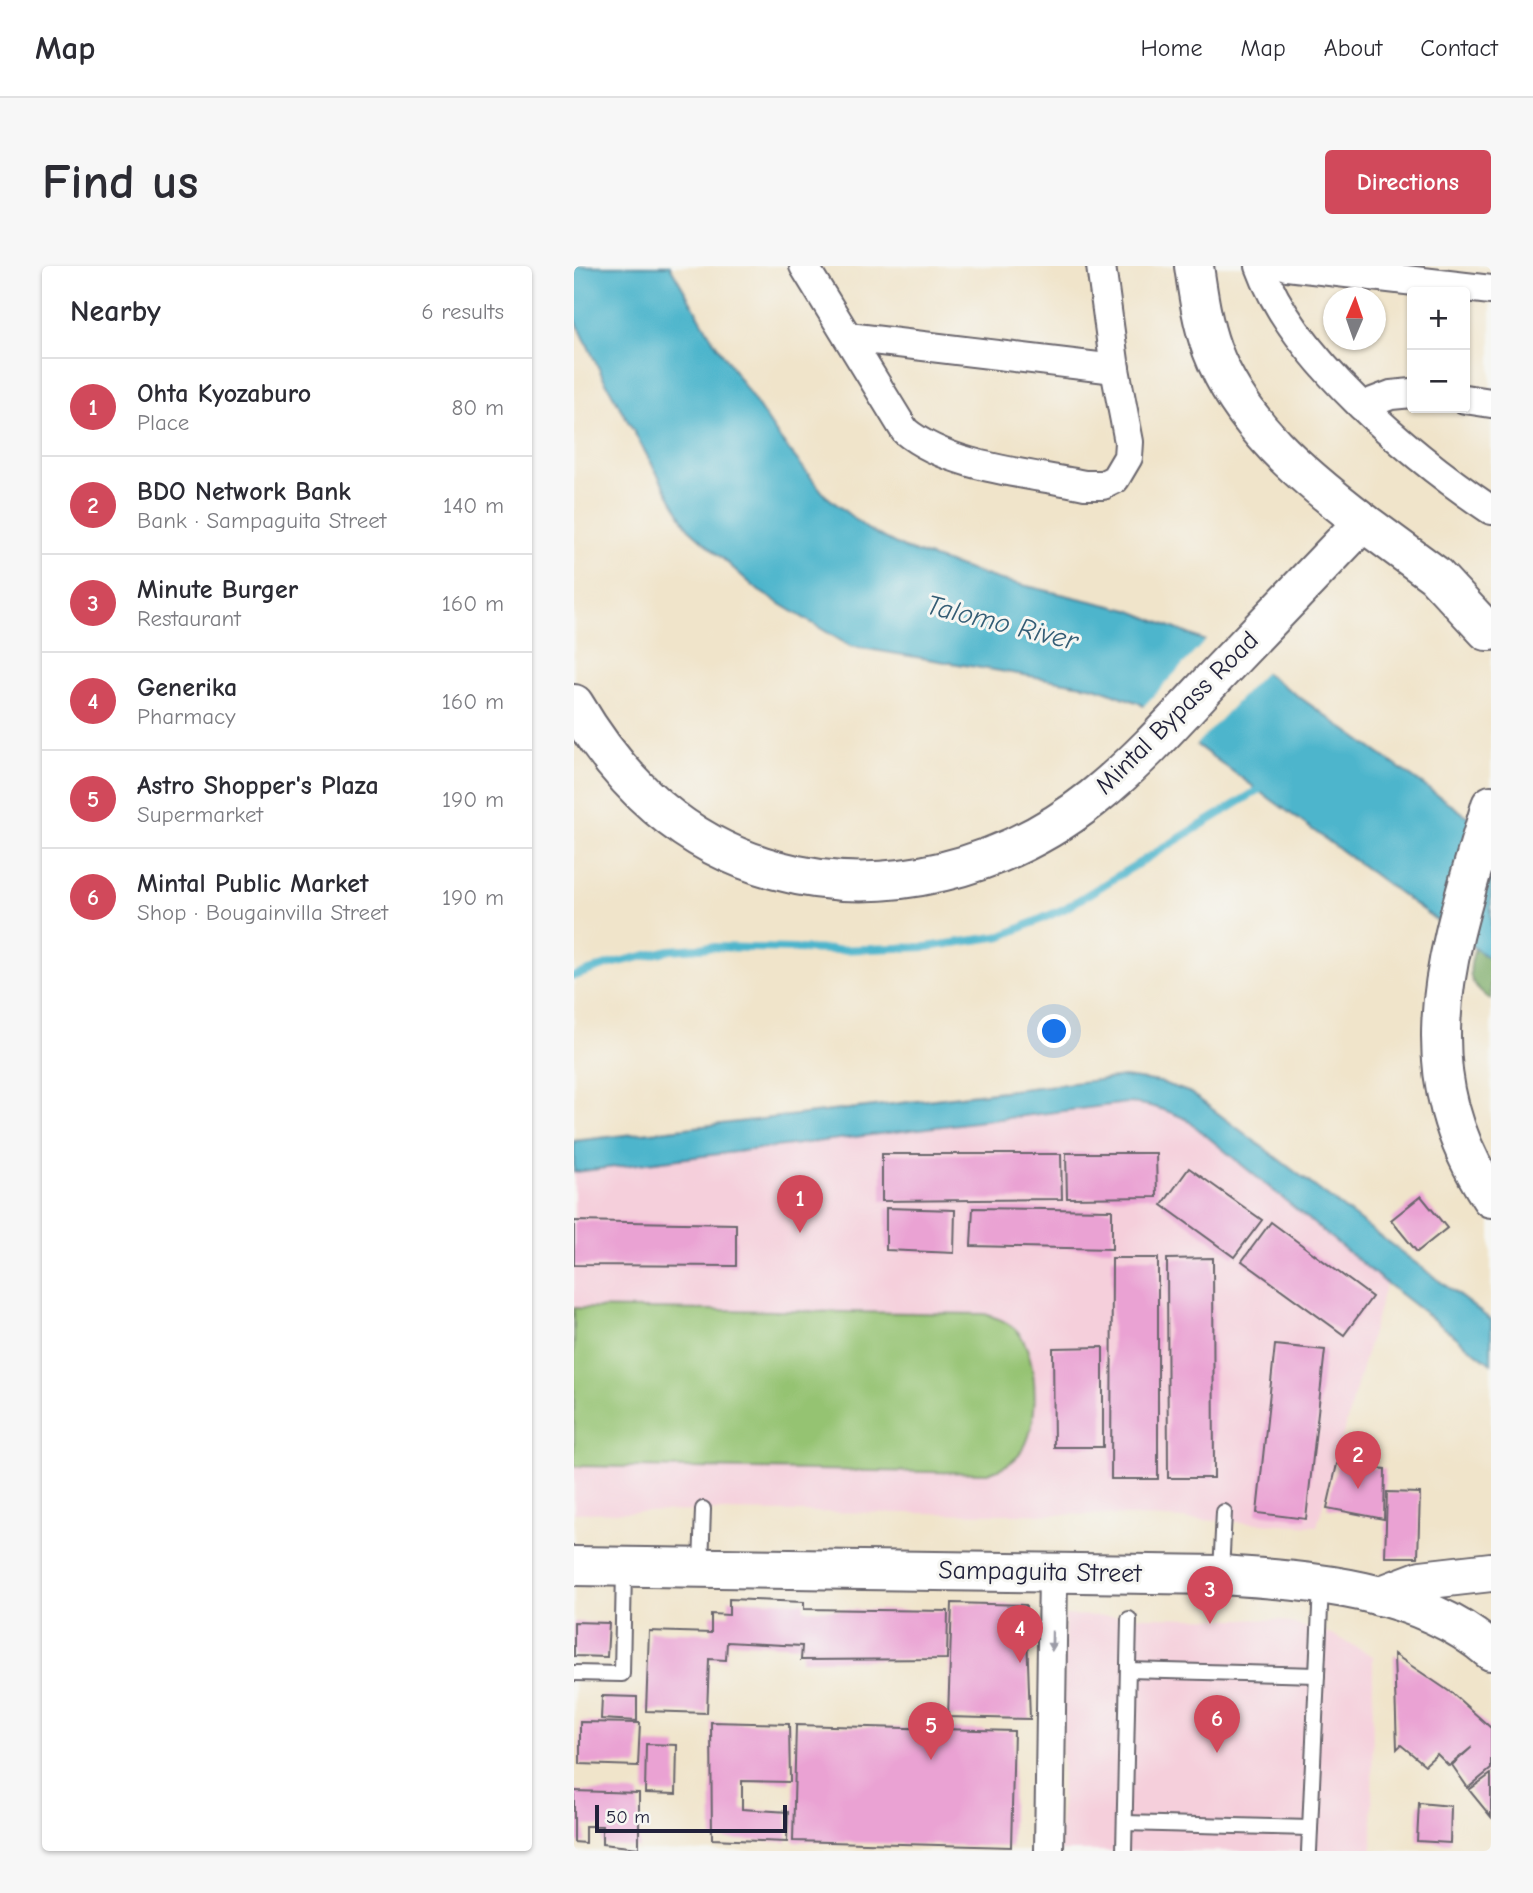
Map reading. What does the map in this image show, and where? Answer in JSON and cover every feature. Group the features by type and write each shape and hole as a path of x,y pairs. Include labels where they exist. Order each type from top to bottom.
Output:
{"main road":[{"path":"1194,266 1204,324 1229,387 1278,451 1315,485 1435,575 1490,637"},
{"name":"Mintal Bypass Road","path":"574,704 614,766 640,795 672,822 746,862 794,875 843,882 896,880 947,872 995,855 1048,830 1092,798 1141,756 1363,522"},
{"path":"1491,804 1449,951 1439,1041 1442,1080 1452,1117 1467,1156 1491,1198"},
{"name":"Sampaguita Street","path":"574,1566 1221,1575 1321,1584 1379,1596 1448,1623 1491,1651"},
{"path":"1379,1596 1421,1580 1491,1572"}],"street":[{"path":"804,266 905,431 920,444 953,457 1085,485 1103,485 1115,479 1128,457 1128,426 1115,369 1101,266"},
{"path":"1260,266 1269,290 1283,311 1308,345 1362,405 1405,447 1491,510"},
{"path":"1287,266 1491,290"},
{"path":"848,337 1115,369"},
{"path":"1362,405 1407,394"},
{"path":"1470,400 1491,403"},
{"path":"1049,1851 1053,1573"}],"lane":[{"path":"701,1567 703,1509"},
{"path":"1221,1575 1224,1512"},
{"path":"574,1673 622,1674 624,1567"},
{"path":"1309,1851 1321,1584"},
{"path":"1124,1851 1129,1619"},
{"path":"1128,1670 1317,1675"},
{"path":"1125,1824 1310,1828"}],"shaded area":[{"path":"1127,1103 1164,1109 1186,1119 1386,1283 1317,1526 1108,1515 705,1511 574,1513 574,1172"},
{"path":"1065,1615 1280,1620 1335,1636 1373,1656 1372,1851 1060,1851"}],"green space":[{"path":"1475,946 1491,960 1491,1000 1477,988 1471,978"},
{"path":"574,1308 985,1314 1011,1326 1025,1344 1035,1394 1031,1428 1019,1455 1008,1464 987,1473 574,1466"}],"water":[{"name":"Talomo River","path":"574,266 670,266 712,338 778,436 825,495 867,529 906,549 997,579 1129,610 1240,655 1491,833 1491,960 1139,703 1095,687 850,646 759,591 688,528 603,377 574,317"},
{"path":"1124,1077 1160,1082 1191,1093 1491,1320 1491,1364 1386,1283 1186,1119 1150,1106 1127,1103 574,1172 574,1141"}],"pier":[{"path":"1208,638 1242,652 1267,670 1193,748 1141,709"}],"building":[{"path":"1066,1153 1156,1153 1157,1197 1067,1198"},
{"path":"882,1154 1061,1154 1062,1199 882,1201"},
{"path":"1189,1168 1262,1220 1234,1257 1162,1205"},
{"path":"1421,1196 1447,1228 1417,1252 1391,1220"},
{"path":"886,1208 955,1210 954,1253 886,1250"},
{"path":"973,1208 1112,1210 1112,1249 971,1246"},
{"path":"574,1221 736,1224 736,1266 574,1265"},
{"path":"1271,1222 1372,1297 1344,1335 1242,1261"},
{"path":"1112,1258 1158,1258 1158,1479 1111,1479"},
{"path":"1213,1258 1214,1478 1168,1478 1167,1259"},
{"path":"1275,1345 1325,1350 1306,1519 1257,1513"},
{"path":"1103,1347 1103,1447 1054,1447 1053,1348"},
{"path":"1337,1464 1385,1469 1384,1519 1327,1508"},
{"path":"1387,1492 1420,1493 1418,1557 1385,1557"},
{"path":"729,1599 804,1602 804,1609 948,1611 947,1659 801,1660 802,1646 727,1642 726,1660 709,1659 707,1713 646,1711 649,1631 711,1633 711,1614 729,1615"},
{"path":"952,1603 1026,1605 1030,1719 948,1717"},
{"path":"574,1622 609,1623 607,1657 574,1656"},
{"path":"1394,1654 1453,1694 1491,1728 1491,1769 1468,1788 1452,1765 1472,1747 1449,1766 1437,1754 1425,1765 1401,1745 1397,1749"},
{"path":"602,1696 637,1697 637,1721 601,1719"},
{"path":"580,1722 640,1723 638,1766 580,1764"},
{"path":"711,1722 789,1724 790,1782 742,1781 742,1809 788,1812 787,1842 712,1839"},
{"path":"796,1725 1014,1731 1011,1847 793,1841"},
{"path":"646,1744 677,1745 676,1794 645,1793"},
{"path":"1491,1774 1491,1817 1469,1790"},
{"path":"574,1791 639,1793 639,1848 602,1844 602,1826 585,1826 585,1843 574,1842"},
{"path":"1419,1803 1451,1806 1450,1843 1417,1841"}],"waterway":[{"path":"574,976 610,964 670,950 713,947 836,950 927,947 1002,936 1064,909 1265,786"}],"place":[{"name":"Ohta Kyozaburo","path":"800,1233"},
{"name":"BDO Network Bank","path":"1358,1489"},
{"name":"Minute Burger","path":"1210,1624"},
{"name":"Generika","path":"1020,1663"},
{"name":"Mintal Public Market","path":"1217,1753"},
{"name":"Astro Shopper's Plaza","path":"931,1760"}]}
